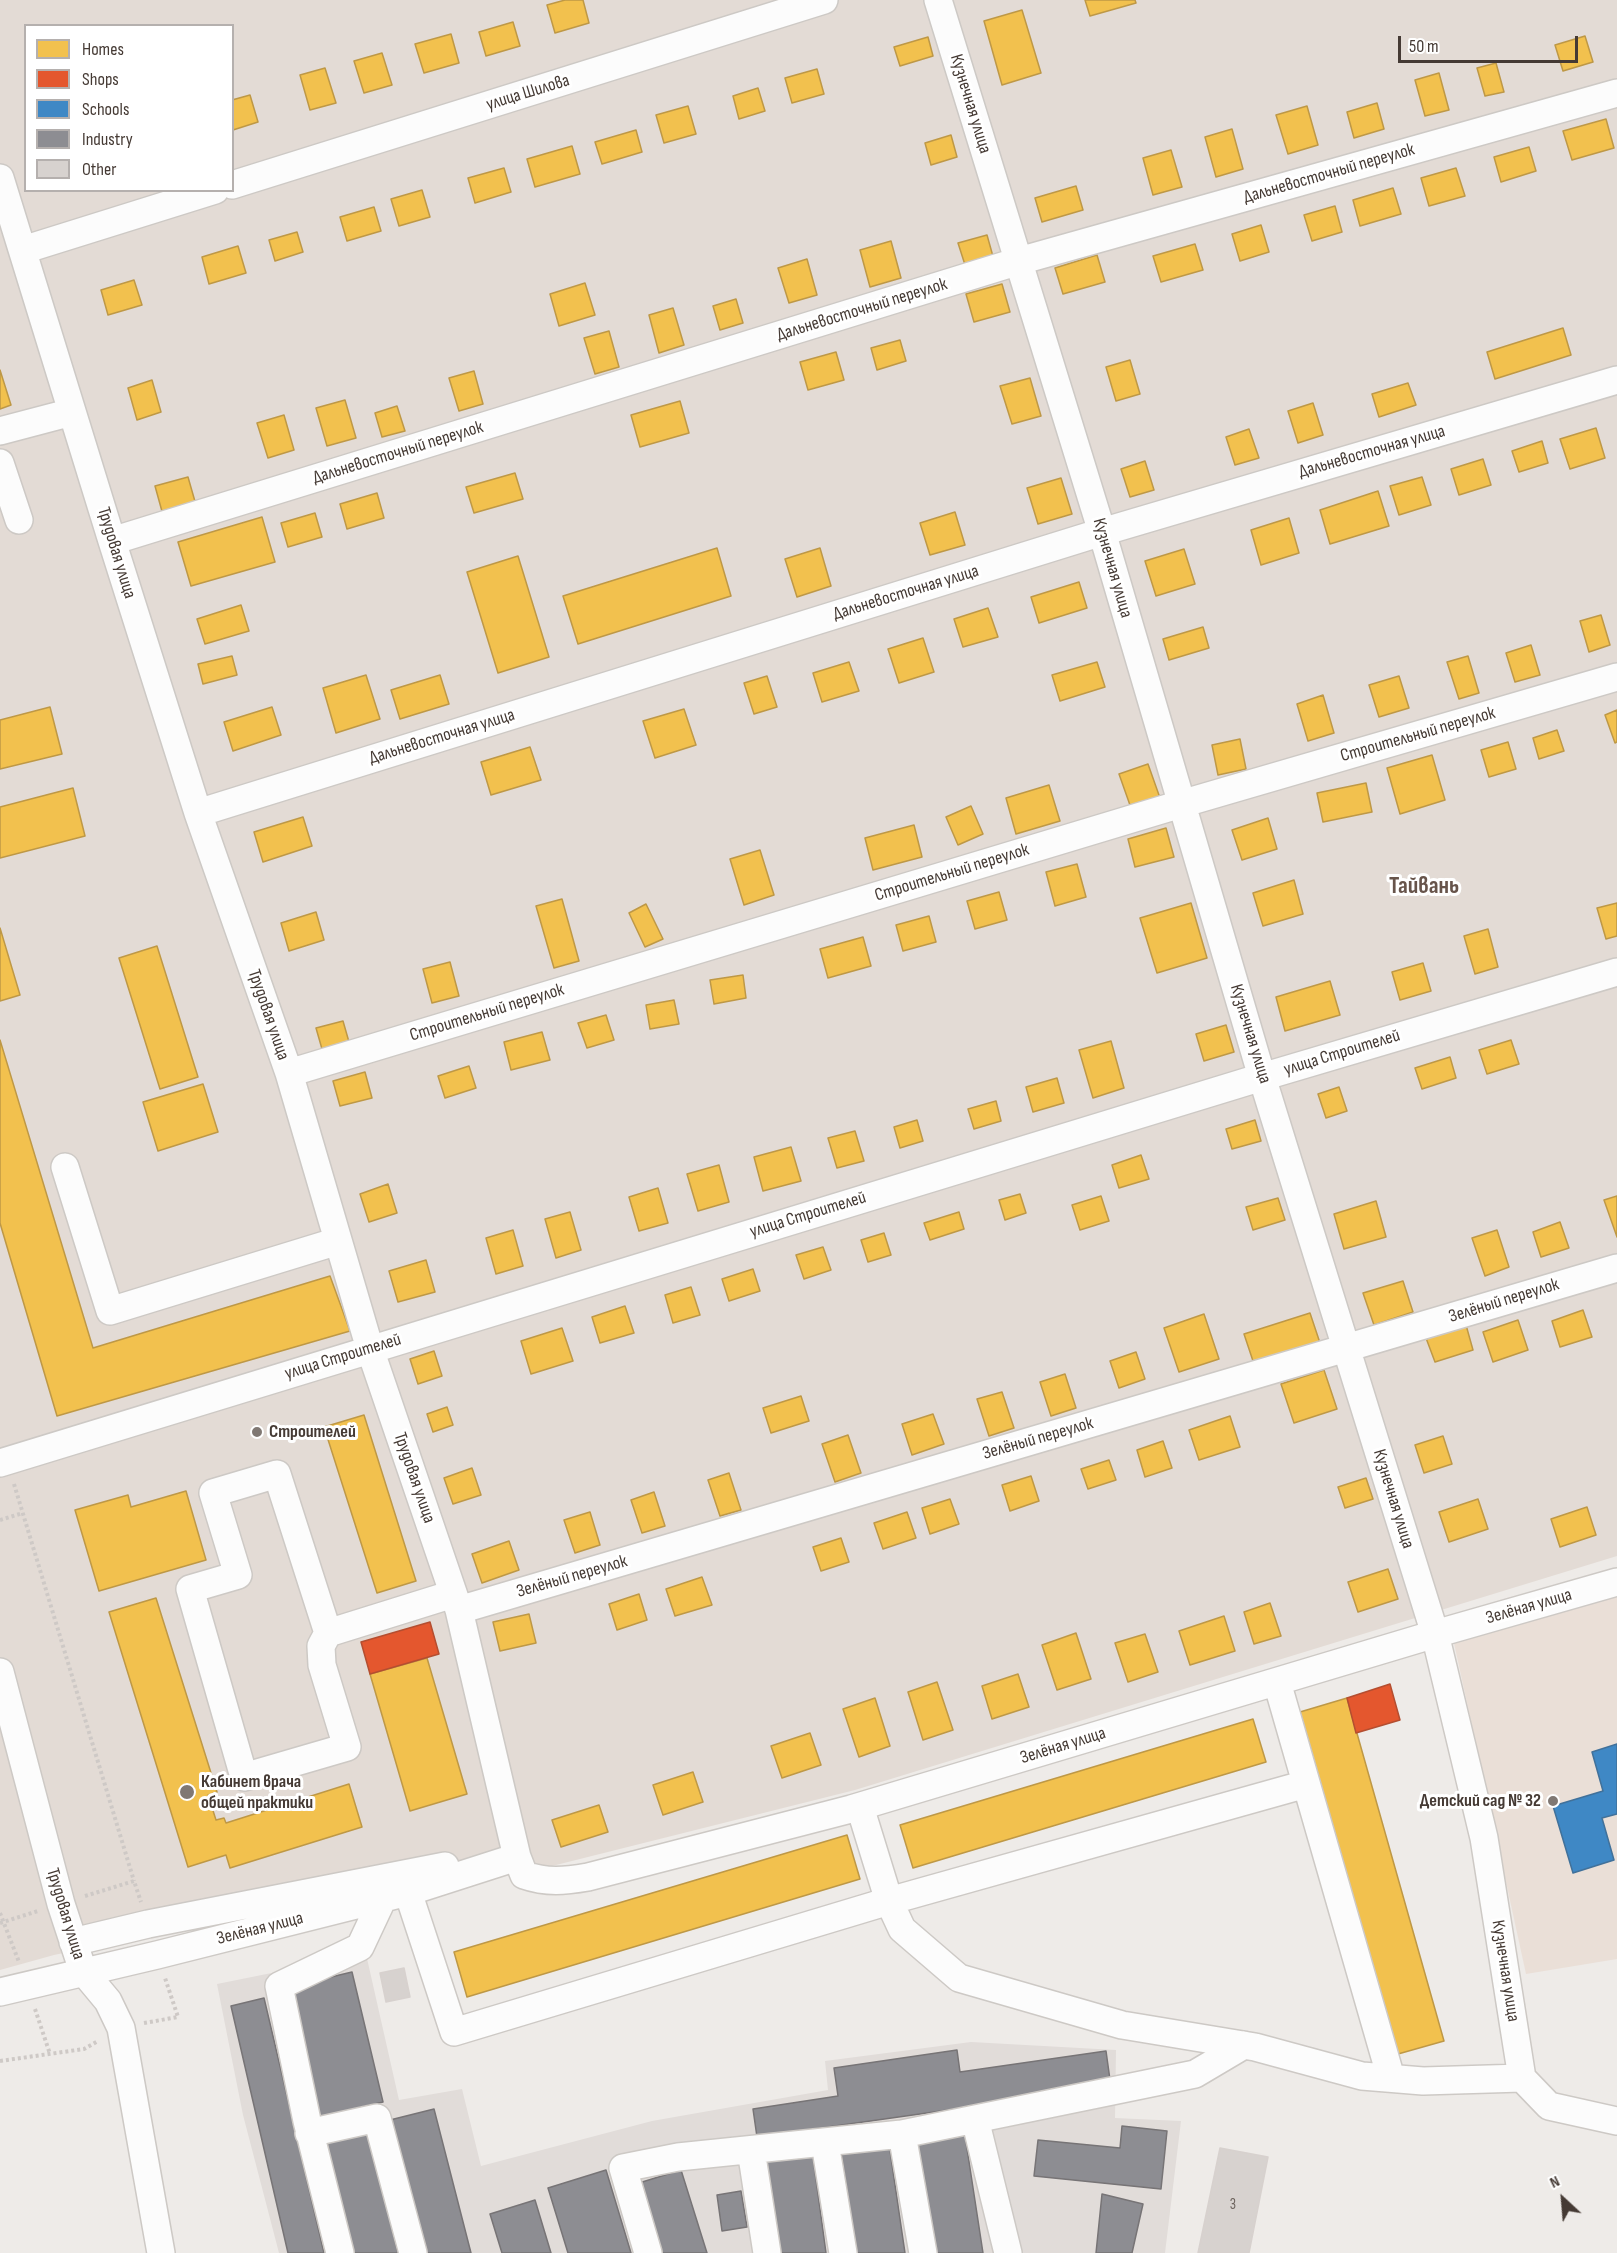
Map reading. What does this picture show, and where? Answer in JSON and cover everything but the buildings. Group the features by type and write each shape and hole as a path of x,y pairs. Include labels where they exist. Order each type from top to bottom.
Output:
{"street":[{"name":"улица Шилова","path":"234,184 824,0"},
{"name":"Кузнечная улица","path":"938,0 1102,532 1262,1077 1435,1634 1484,1838 1522,2078"},
{"name":"Дальневосточный переулок","path":"112,541 1019,261 1617,93"},
{"name":"Трудовая улица","path":"0,178 198,813 289,1073 370,1349 456,1602 518,1857"},
{"path":"23,250 209,192"},
{"name":"Дальневосточная улица","path":"198,813 1102,532 1617,380"},
{"path":"0,430 72,412"},
{"path":"0,463 19,520"},
{"name":"Строительный переулок","path":"289,1073 1181,804 1617,677"},
{"name":"улица Строителей","path":"3,1462 1262,1077 1617,972"},
{"path":"65,1167 110,1311 338,1241"},
{"name":"Зелёный переулок","path":"328,1633 456,1602 1347,1348 1617,1268"},
{"path":"277,1474 328,1633 321,1646 322,1665 347,1747 244,1777 190,1589 238,1575 213,1493 277,1474"},
{"name":"Зелёная улица","path":"518,1857 524,1875 540,1881 558,1882 588,1877 860,1806 1617,1582"},
{"name":"Трудовая улица","path":"0,1672 61,1904 83,1971 108,2001 121,2028 161,2253"},
{"path":"1277,1683 1391,2078"},
{"path":"396,1895 454,2032 889,1901 1306,1784"},
{"path":"860,1806 889,1901 902,1929 959,1978 1122,2025 1244,2045 1362,2076 1423,2081 1522,2078 1549,2106 1617,2121"},
{"name":"Зелёная улица","path":"0,1992 396,1895 518,1857"},
{"name":"Зелёная улица","path":"74,1942 159,1922 405,1872 518,1857"},
{"path":"340,2253 309,2133 279,1986 360,1947 396,1895"},
{"path":"648,2253 623,2168 678,2157 902,2134 975,2120 1195,2074 1244,2045"},
{"path":"309,2133 377,2118 413,2253"},
{"path":"975,2120 1008,2253"},
{"path":"902,2134 923,2253"},
{"path":"825,2143 843,2253"},
{"path":"750,2150 767,2253"}],"path":[{"path":"3,1462 23,1513 134,1881"},
{"path":"0,1520 23,1513"},
{"path":"0,2061 84,2049"}],"shaded area":[{"path":"0,0 1617,0 1617,1556 855,1790 552,1866 471,1866 54,1955 0,1970"},
{"name":"Детский сад № 32","path":"1617,1593 1617,1959 1526,1974 1454,1643"},
{"path":"366,1954 399,2100 462,2089 481,2166 652,2121 828,2090 825,2061 971,2042 1116,2050 1115,2118 1181,2121 1165,2253 279,2253 243,2115 217,1984"}],"place":[{"name":"Строителей","path":"257,1432"},
{"name":"Кабинет врача общей практики","path":"187,1792"},
{"name":"Детский сад № 32","path":"1553,1801"}],"district":[{"name":"Тайвань","path":"1424,887"}]}
